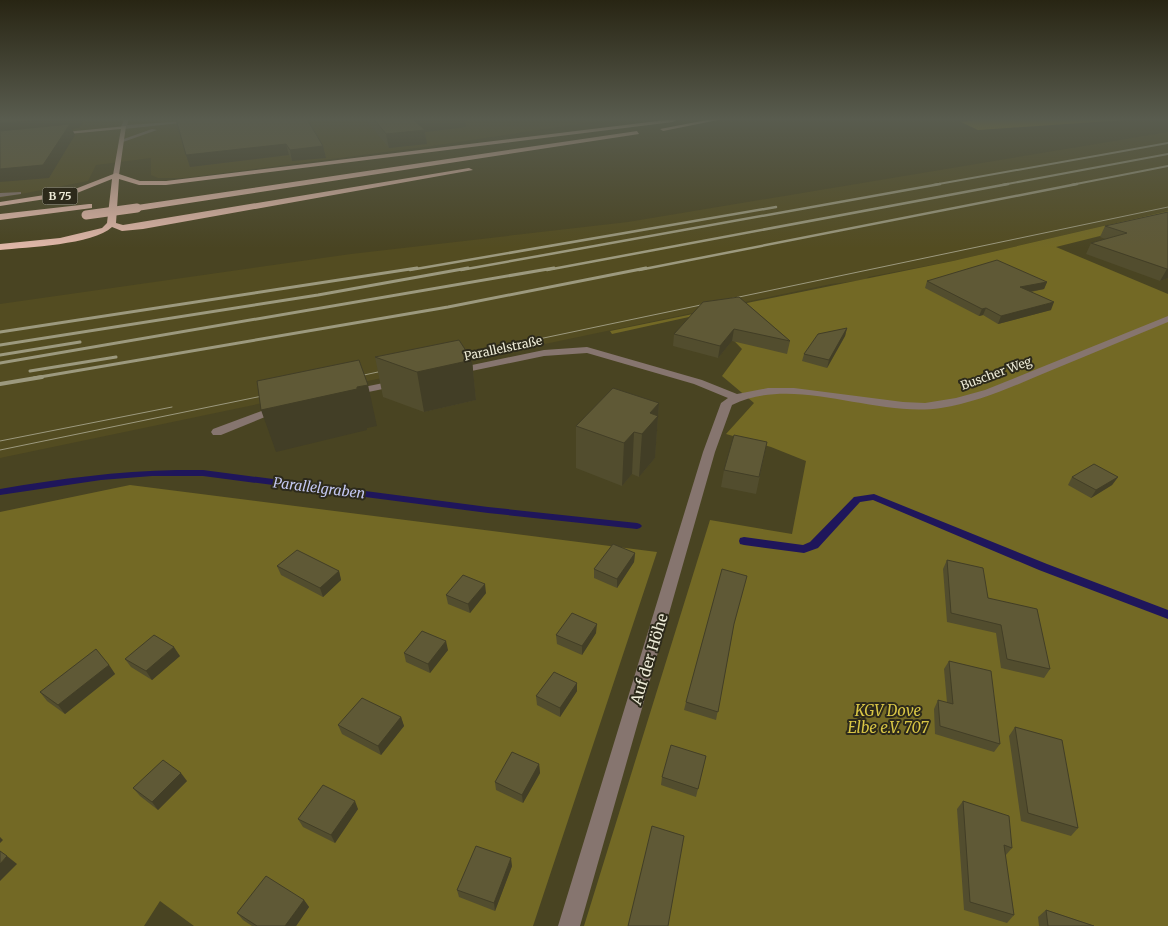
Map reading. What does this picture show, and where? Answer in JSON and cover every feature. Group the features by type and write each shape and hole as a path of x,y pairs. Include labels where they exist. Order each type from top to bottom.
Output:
{"highway":[{"name":"B 75","path":"0,204 72,193 116,176 134,182 166,183 333,162"},
{"name":"B 75","path":"138,204 412,162"},
{"name":"B 75","path":"0,217 138,204 429,162"},
{"path":"111,224 122,228 143,226 480,168"},
{"path":"0,247 92,235 104,231 111,224 116,176"},
{"name":"B 75","path":"0,226 87,210"}],"main road":[{"path":"116,176 118,162"}],"street":[{"path":"0,195 19,193"},
{"name":"Buscher Weg","path":"735,397 770,390 909,406 942,404 996,390 1168,318"},
{"name":"Parallelstraße","path":"448,373 544,353 587,350 698,382 735,397"},
{"path":"344,395 409,381"},
{"name":"Auf der Höhe","path":"569,926 709,452 727,403 735,397"},
{"path":"217,432 271,410 290,406"}],"shaded area":[{"path":"0,162 118,162 96,165 88,181 0,198"},
{"path":"151,162 306,162 184,178 158,178 151,175"},
{"path":"987,162 1168,162 1168,211 953,261 868,277 865,280 831,284 0,458 0,304 351,254 628,222"}],"green space":[{"name":"KGV Dove Elbe e.V. 707","path":"1168,211 1168,219 1056,247 1168,294 1168,926 584,926 710,520 792,534 806,461 771,447 726,434 754,403 722,376 742,349 707,313 612,334 610,331 953,261"},
{"path":"130,485 657,552 533,926 194,926 160,901 144,926 0,926 0,512"}],"building":[{"path":"0,162 45,162 43,165 0,169"},
{"path":"1168,212 1168,269 1091,243 1127,233 1105,226"},
{"path":"997,260 1047,282 1020,287 1054,302 1001,316 986,308 982,309 927,281"},
{"path":"739,297 790,341 734,329 720,346 674,334 703,302"},
{"path":"847,328 829,360 804,354 818,334"},
{"path":"459,340 472,360 417,372 375,357"},
{"path":"359,360 368,385 261,410 257,381"},
{"path":"613,388 659,403 650,413 658,416 642,434 634,432 624,443 576,426"},
{"path":"734,435 767,442 759,477 724,470"},
{"path":"1094,464 1118,477 1096,490 1072,477"},
{"path":"613,544 635,553 617,579 594,569"},
{"path":"297,550 339,571 320,588 277,566"},
{"path":"947,560 983,568 988,598 1037,609 1050,669 1007,659 1001,625 951,613"},
{"path":"722,569 747,576 734,624 718,712 686,702"},
{"path":"463,575 485,584 468,604 446,595"},
{"path":"572,613 597,624 582,646 556,635"},
{"path":"422,631 446,641 428,664 404,653"},
{"path":"154,635 174,647 146,671 125,659"},
{"path":"96,649 109,665 58,705 40,692"},
{"path":"949,661 991,671 1000,744 940,726 938,700 953,704"},
{"path":"554,672 577,683 560,708 536,696"},
{"path":"362,698 401,717 378,746 338,725"},
{"path":"1015,727 1062,740 1078,828 1028,813"},
{"path":"671,745 706,756 698,789 662,777"},
{"path":"512,752 539,764 522,795 495,782"},
{"path":"163,760 181,773 152,802 133,788"},
{"path":"323,785 355,801 331,835 298,819"},
{"path":"963,801 1009,816 1012,848 1004,845 1014,915 970,902"},
{"path":"652,826 684,836 668,926 628,926"},
{"path":"476,846 511,858 494,903 457,890"},
{"path":"0,851 7,856 0,864"},
{"path":"266,876 304,900 285,926 257,926 237,913"},
{"path":"1046,910 1094,926 1048,926"}],"waterway":[{"name":"Parallelgraben","path":"0,492 101,477 177,472 203,473 488,510 637,526"},
{"path":"744,541 804,549 814,545 857,499 874,497 1043,567 1168,615"}],"tram line":[{"path":"453,357 1168,207"},
{"path":"350,378 392,369"},
{"path":"0,450 272,394"},
{"path":"0,441 172,407"}],"railway":[{"path":"933,185 1060,162"},
{"path":"1002,185 1124,162"},
{"path":"1071,185 1168,166"},
{"path":"461,270 940,184"},
{"path":"547,270 1008,184"},
{"path":"639,270 1077,184"},
{"path":"410,270 776,207"},
{"path":"0,332 417,268"},
{"path":"0,345 318,295 468,268"},
{"path":"0,363 554,268"},
{"path":"34,378 448,307 646,268"},
{"path":"0,355 80,342"},
{"path":"30,371 116,357"},
{"path":"0,384 42,377"}]}
